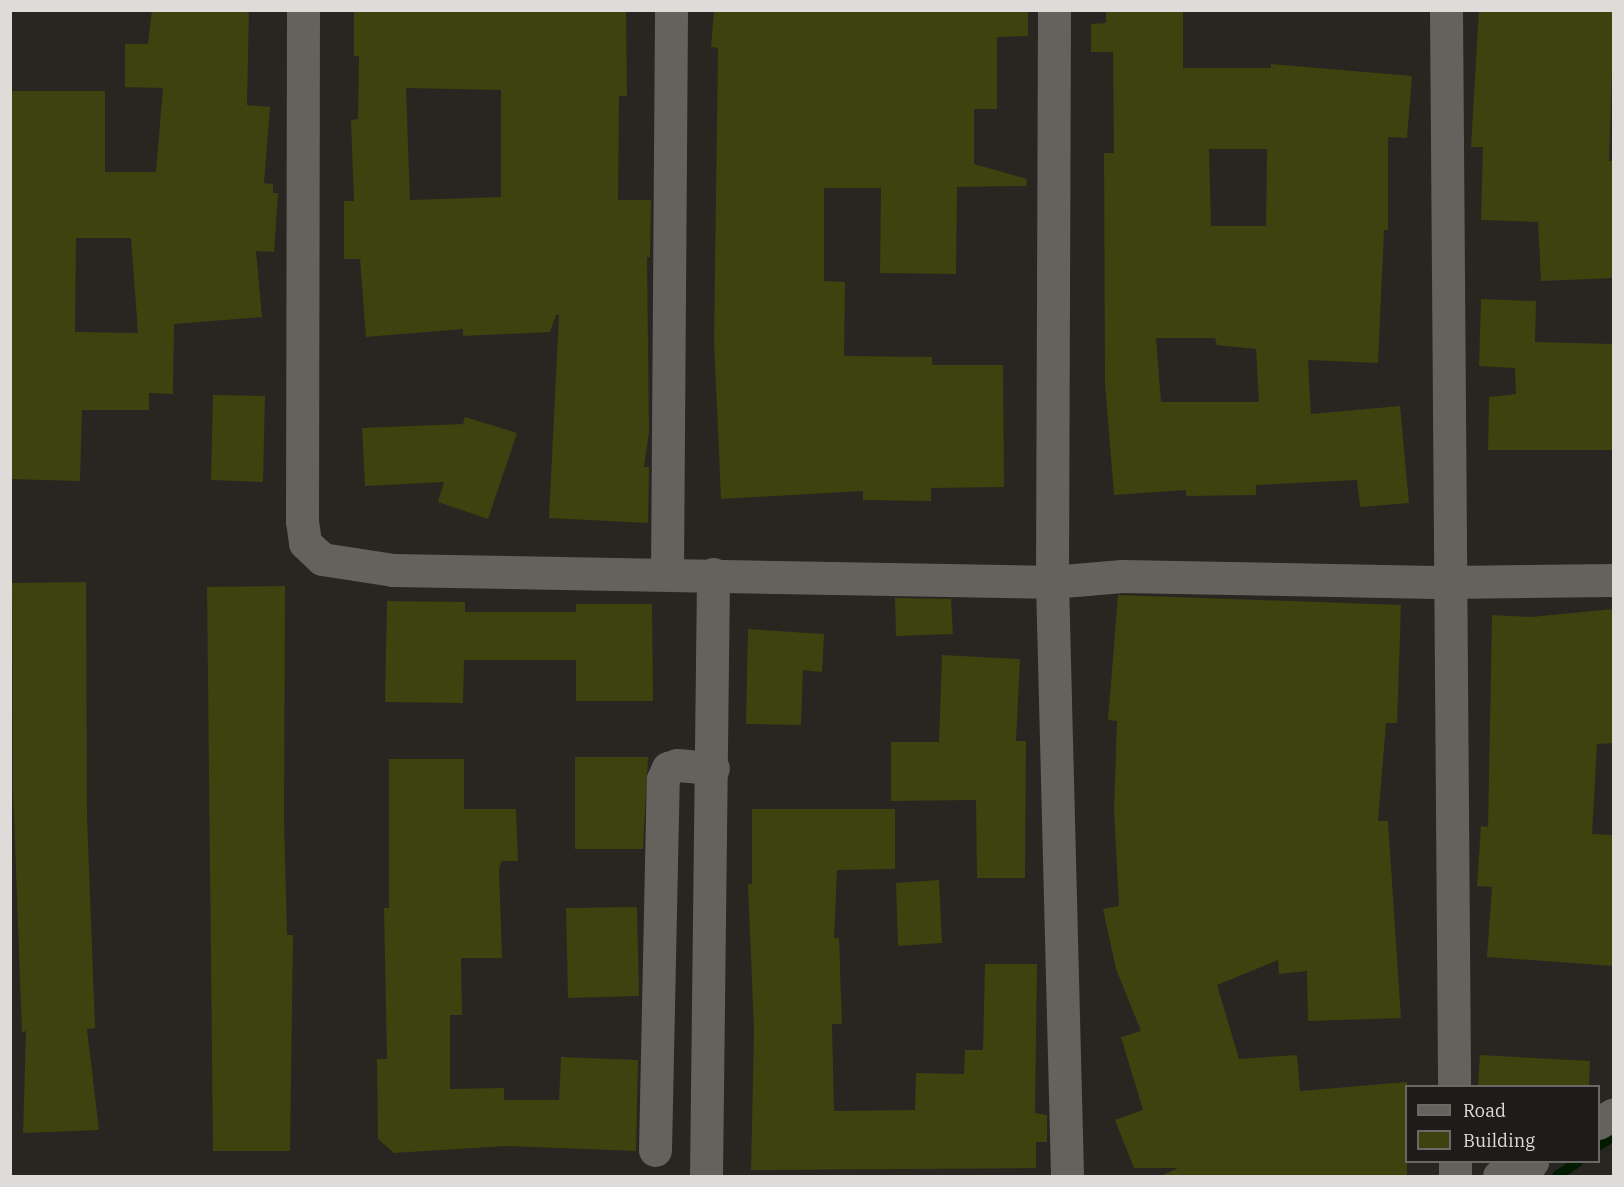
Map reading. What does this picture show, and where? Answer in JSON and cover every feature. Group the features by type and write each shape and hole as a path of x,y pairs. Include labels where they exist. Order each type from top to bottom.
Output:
{"street":[{"path":"303,10 302,521 305,543 322,560 393,570 667,573 1052,582 1122,576 1448,582 1614,580"},
{"path":"667,573 670,10"},
{"path":"1054,10 1052,582 1067,1176"},
{"path":"1446,10 1448,582 1454,1085"},
{"path":"706,1176 713,768 713,574"},
{"path":"655,1150 663,778 668,768 677,765 713,768"},
{"path":"1600,1122 1614,1114"},
{"path":"1499,1176 1528,1163"}],"building":[{"path":"152,10 249,10 247,105 270,107 264,183 273,184 273,193 278,193 274,252 256,251 262,317 174,324 173,394 149,393 149,410 82,410 80,481 10,479 10,91 105,91 105,172 156,172 163,88 125,87 125,44 148,44","holes":["76,238 131,238 138,333 75,332"]},
{"path":"354,10 626,10 627,96 619,96 618,200 651,200 650,257 647,257 649,432 644,467 649,467 648,523 549,518 559,315 556,315 550,332 463,336 463,329 366,337 360,259 344,259 344,201 354,201 351,120 358,119 359,56 354,56","holes":["406,88 501,90 501,197 410,200"]},
{"path":"714,10 1028,10 1028,36 997,37 997,109 974,109 974,164 1027,179 1026,186 957,187 956,274 880,273 881,188 824,188 824,281 845,282 844,356 932,357 932,365 1003,365 1004,487 931,488 931,501 863,500 863,491 721,499 714,341 718,48 711,47"},
{"path":"1106,10 1183,10 1183,68 1271,68 1271,64 1412,76 1407,138 1388,137 1388,230 1384,230 1378,363 1308,360 1311,414 1400,406 1409,503 1360,507 1357,480 1256,485 1256,495 1186,496 1186,490 1114,495 1105,383 1104,153 1114,153 1113,52 1091,52 1091,24 1106,23","holes":["1209,149 1267,149 1266,226 1211,226","1156,338 1215,338 1217,345 1256,349 1259,402 1161,402"]},
{"path":"1479,10 1614,10 1609,161 1614,161 1614,278 1541,281 1538,222 1481,220 1483,147 1471,147"},
{"path":"1481,299 1536,301 1535,342 1614,344 1614,450 1488,450 1489,397 1516,394 1515,368 1479,366"},
{"path":"213,395 265,396 263,482 211,480"},
{"path":"465,417 517,433 488,519 438,502 444,482 365,486 362,428 463,424"},
{"path":"86,582 87,816 95,1028 87,1029 99,1130 23,1133 26,1031 22,1032 13,791 12,583"},
{"path":"285,586 284,819 287,935 293,935 290,1151 213,1151 207,587"},
{"path":"1118,595 1401,605 1397,723 1386,723 1378,821 1388,821 1401,1018 1308,1021 1307,971 1279,974 1278,960 1217,985 1239,1059 1297,1055 1300,1091 1407,1082 1405,1085 1405,1163 1407,1163 1407,1176 1161,1176 1178,1168 1134,1168 1115,1120 1143,1110 1121,1037 1141,1031 1116,969 1103,909 1119,906 1114,810 1117,721 1108,720"},
{"path":"895,598 951,599 953,634 896,636"},
{"path":"387,601 465,602 465,612 576,612 576,604 652,604 653,701 576,701 576,660 464,660 463,703 385,702"},
{"path":"1614,609 1614,743 1597,744 1592,834 1614,835 1614,966 1487,957 1492,887 1477,886 1481,826 1488,827 1492,615 1531,617"},
{"path":"748,629 824,634 822,672 803,670 801,725 746,724"},
{"path":"942,655 1020,659 1016,741 1026,741 1025,878 977,878 976,800 891,801 891,742 939,742"},
{"path":"575,757 648,757 643,849 575,849"},
{"path":"389,759 464,759 464,809 516,809 518,861 502,861 499,869 502,958 461,958 462,1015 450,1015 450,1089 504,1088 504,1100 559,1100 561,1057 638,1060 636,1151 506,1146 394,1153 378,1139 377,1059 387,1059 384,908 389,908"},
{"path":"752,809 895,809 895,869 837,870 834,938 839,938 842,1024 832,1024 834,1111 915,1110 916,1073 964,1074 965,1050 983,1050 985,964 1037,964 1035,1113 1047,1115 1047,1142 1036,1142 1036,1168 751,1170 754,1032 748,884 752,884"},
{"path":"939,880 942,943 898,946 896,883"},
{"path":"637,907 639,996 568,998 566,908"},
{"path":"1480,1055 1590,1061 1589,1085 1478,1085"}],"waterway":[{"path":"1600,1145 1614,1136"},
{"path":"1557,1176 1576,1163"}]}
